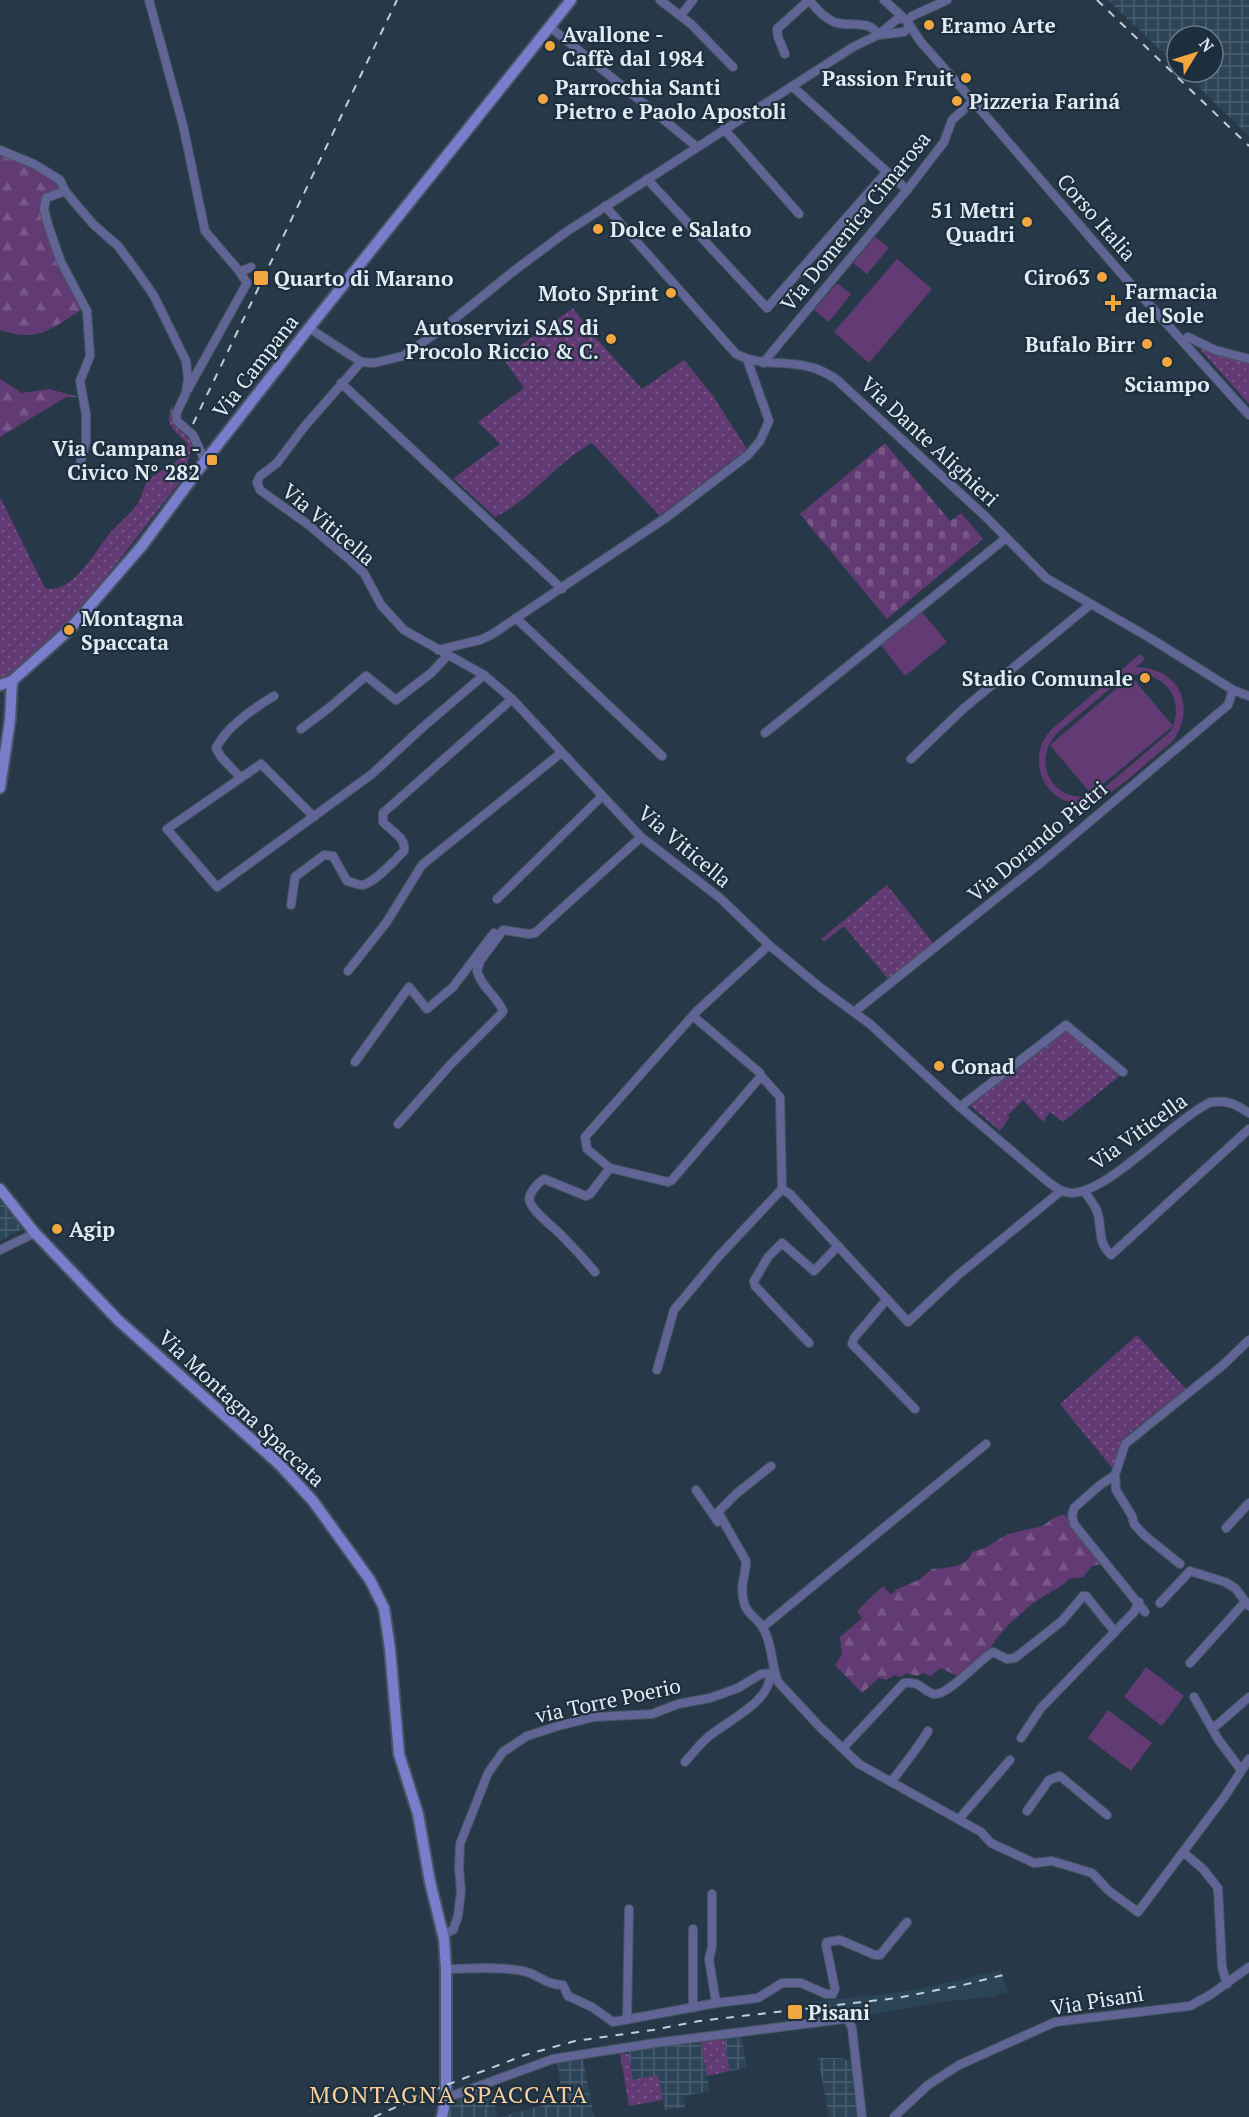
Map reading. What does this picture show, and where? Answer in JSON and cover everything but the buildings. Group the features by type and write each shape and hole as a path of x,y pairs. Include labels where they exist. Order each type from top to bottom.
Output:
{"main road":[{"name":"Via Campana","path":"0,685 12,681 69,630 141,548 205,461 309,328 550,27 565,2"},
{"path":"0,788 10,720 12,681"},
{"name":"Via Montagna Spaccata","path":"0,1189 35,1233 118,1320 280,1465 313,1500 370,1580 384,1608 393,1670 399,1754 418,1814 430,1882 443,1934 446,1969 446,2098 442,2117"}],"street":[{"path":"149,0 183,124 205,231 247,283 176,414 177,421 193,435 205,461"},
{"path":"660,0 681,15 733,67"},
{"path":"681,15 693,0"},
{"path":"785,54 777,29 809,0 828,19 841,24 861,24 874,29 878,35"},
{"name":"Corso Italia","path":"884,0 896,10 919,41 974,101 1119,271 1249,415"},
{"path":"309,328 361,362 374,363 403,356 520,266 605,206 859,43 947,0"},
{"path":"878,35 906,31 902,21"},
{"path":"901,33 894,29 902,21"},
{"path":"550,27 697,147"},
{"name":"Corso Italia","path":"901,33 919,41"},
{"path":"792,86 907,190"},
{"name":"Via Domenica Cimarosa","path":"763,363 907,190 944,142 952,120 974,101"},
{"path":"724,129 800,214"},
{"path":"0,150 43,169 60,180 65,191 93,224 118,246 153,297 186,361 188,379 186,393"},
{"path":"647,179 767,308 883,176"},
{"path":"65,191 46,198 44,209 61,262 87,311 90,356 80,381 86,414 86,442 80,464"},
{"name":"Via Dante Alighieri","path":"605,206 736,354 763,363 810,367 836,379 986,517 1046,578 1233,690 1249,696"},
{"path":"240,272 251,267"},
{"path":"1183,342 1188,337 1215,350 1249,359"},
{"path":"438,650 480,640 562,589 667,517 752,451 770,421 747,359"},
{"name":"Via Viticella","path":"361,362 304,427 277,464 260,476 257,486 310,526 364,573 381,605 404,630 484,675 512,699 642,837 720,898 770,945 820,988 854,1012 960,1107 1061,1191 1072,1193 1084,1191 1110,1176 1206,1105 1225,1101 1249,1113"},
{"path":"341,383 562,589"},
{"path":"765,733 1006,538"},
{"path":"911,759 963,709 1091,604"},
{"path":"516,618 662,756"},
{"path":"301,729 366,676 396,700 431,673 448,655"},
{"path":"314,817 261,764 167,829 217,887 314,817 372,774 484,675"},
{"name":"Via Dorando Pietri","path":"854,1012 1043,861 1228,705 1233,690"},
{"path":"240,777 216,748 222,737 255,707 274,696"},
{"path":"291,905 295,877 324,855 333,856 347,881 361,885 370,882 390,865 404,851 405,845 401,838 383,822 383,813 512,699"},
{"path":"348,971 386,923 422,865 561,753"},
{"path":"497,899 602,796"},
{"path":"355,1062 409,987 427,1009 453,987 498,929 535,933 642,837"},
{"path":"398,1124 451,1064 503,1011 500,1004 481,982 477,971 480,961 503,930"},
{"path":"760,1076 668,1182 610,1168 587,1149 585,1137 693,1016 770,945"},
{"path":"693,1016 760,1073 760,1076 780,1097 783,1190"},
{"path":"960,1107 1066,1025 1123,1072"},
{"path":"1084,1191 1096,1211 1104,1248 1111,1255 1249,1129"},
{"path":"595,1272 536,1210 530,1202 530,1196 538,1182 544,1179 586,1196 610,1168"},
{"path":"783,1190 790,1194 908,1322 957,1275 1061,1191"},
{"path":"657,1370 674,1310 719,1256 783,1190"},
{"path":"0,1251 35,1233"},
{"path":"809,1343 755,1286 754,1281 768,1257 782,1243 814,1271 838,1246"},
{"path":"887,1299 854,1338 852,1344 915,1409"},
{"path":"1180,1564 1134,1524 1132,1516 1116,1490 1115,1475 1125,1444 1223,1365 1249,1340"},
{"path":"763,1627 986,1444"},
{"path":"685,1762 707,1738 764,1694 771,1680 774,1662 763,1627 752,1617 744,1604 742,1579 746,1562 718,1512 771,1466"},
{"path":"1115,1475 1074,1508 1072,1515 1074,1524 1145,1611"},
{"path":"696,1490 727,1535 745,1570"},
{"path":"1226,1528 1249,1503"},
{"path":"1160,1603 1190,1571 1225,1582 1235,1588 1247,1604 1190,1662"},
{"path":"843,1748 904,1683 920,1684 934,1694 939,1693 957,1683 968,1671 993,1652 1007,1659 1015,1658 1062,1621 1083,1596 1086,1596 1115,1632"},
{"path":"1021,1738 1041,1708 1134,1612 1139,1602"},
{"path":"772,1673 792,1698 859,1764 981,1832 991,1843 1034,1863 1052,1861 1092,1873 1109,1891 1138,1912 1225,1796 1249,1759"},
{"name":"via Torre Poerio","path":"443,1934 453,1929 458,1916 461,1891 460,1844 488,1773 503,1752 527,1736 548,1729 594,1717 652,1714 678,1704 729,1692 757,1676 772,1673"},
{"path":"1194,1697 1220,1743 1241,1770"},
{"path":"1217,1725 1249,1697"},
{"path":"891,1782 912,1752 919,1747 928,1731"},
{"path":"959,1820 1010,1760"},
{"path":"1027,1811 1049,1780 1060,1776 1107,1815"},
{"path":"1183,1852 1203,1869 1218,1888 1222,1967 1227,1984"},
{"path":"712,1894 712,1947 709,1959 716,2003"},
{"path":"627,2020 629,1910"},
{"path":"446,1969 521,1971 550,1984 562,1985 568,1996 592,2007 614,2022 716,2003 758,1998 782,1983 801,1983 826,1994 833,1994 835,1989 827,1942 840,1940 880,1955 907,1922"},
{"path":"693,1929 693,2008"},
{"name":"Via Pisani","path":"894,2117 928,2085 958,2065 1055,2022 1190,2006 1227,1984 1249,1967"},
{"path":"446,2098 553,2059 645,2044 844,2019 848,2020 852,2028 862,2117"}],"shaded area":[{"path":"1108,0 1249,0 1249,136 1195,84 1225,84 1225,24 1165,24 1165,55"},
{"path":"0,1199 22,1229 0,1241"},
{"path":"1001,1970 1008,1992 998,1994 998,1996 941,2002 854,2017 852,2009 809,2016 812,2002 917,1990"},
{"path":"699,2034 710,2091 683,2096 685,2107 665,2110 658,2076 633,2080 627,2044"},
{"path":"741,2034 747,2068 730,2071 723,2036"},
{"path":"582,2055 594,2117 500,2117 563,2100 557,2060"},
{"path":"818,2058 841,2058 856,2064 860,2117 829,2117"},
{"path":"491,2084 497,2117 445,2117 449,2100"}],"green space":[{"path":"0,151 43,171 62,189 49,194 42,204 83,307 52,328 34,334 13,334 0,330"},
{"path":"875,237 889,248 867,274 853,263"},
{"path":"897,259 932,289 869,363 834,332"},
{"path":"837,283 851,294 829,322 814,310"},
{"path":"573,308 594,336 642,389 684,360 711,393 747,449 660,516 592,443 567,460 521,501 495,517 454,479 500,444 478,422 524,388 504,357"},
{"path":"1200,346 1249,361 1249,404 1199,348"},
{"path":"0,379 22,393 49,389 78,397 66,397 0,437"},
{"path":"173,405 175,422 194,443 187,462 190,469 80,610 19,673 0,681 0,497 45,588 55,589 64,585 74,578 111,532 137,505 146,484 176,462 185,451 188,444 169,422"},
{"path":"885,443 950,521 961,513 983,539 887,619 800,514"},
{"path":"922,612 947,642 905,676 881,645"},
{"path":"1140,654 1145,659 1136,667 1151,669 1163,674 1180,691 1183,702 1180,728 1173,741 1122,784 1092,802 1076,803 1062,799 1051,792 1044,781 1039,768 1039,754 1053,728","holes":["1144,674 1162,682 1173,696 1176,713 1171,731 1098,793 1084,796 1071,795 1060,790 1047,771 1046,759 1049,746 1057,733 1118,682 1131,675"]},
{"path":"1131,676 1173,726 1091,794 1050,745"},
{"path":"887,885 934,944 889,980 844,926 824,942 821,939"},
{"path":"1068,1030 1122,1074 1063,1122 1050,1112 1043,1122 1023,1100 1008,1115 1009,1118 1000,1131 972,1107 971,1104"},
{"path":"1137,1335 1186,1389 1122,1439 1113,1469 1060,1404"},
{"path":"1064,1514 1102,1564 1092,1566 1083,1577 1069,1579 1033,1603 1009,1624 989,1650 957,1676 941,1668 930,1676 923,1673 917,1676 906,1673 901,1677 895,1675 886,1680 879,1678 862,1693 835,1665 842,1655 840,1637 862,1618 857,1611 883,1586 890,1594 919,1580 932,1569 965,1562 972,1552 985,1548 1008,1534 1042,1526"},
{"path":"1146,1667 1184,1696 1162,1726 1124,1697"},
{"path":"1108,1710 1152,1743 1131,1771 1088,1738"},
{"path":"724,2039 730,2071 707,2076 701,2042"},
{"path":"620,2053 629,2054 633,2080 658,2075 663,2100 629,2106"}],"railway":[{"path":"193,424 397,0"},
{"path":"1097,0 1249,146"},
{"path":"374,2117 436,2089 525,2055 575,2041 699,2021 897,1998 1003,1975"}],"place":[{"name":"Eramo Arte","path":"929,25"},
{"name":"Avallone - Caffè dal 1984","path":"550,46"},
{"name":"Passion Fruit","path":"966,78"},
{"name":"Parrocchia Santi Pietro e Paolo Apostoli","path":"543,99"},
{"name":"Pizzeria Fariná","path":"957,101"},
{"name":"51 Metri Quadri","path":"1027,222"},
{"name":"Dolce e Salato","path":"598,229"},
{"name":"Ciro63","path":"1102,277"},
{"name":"Quarto di Marano","path":"261,278"},
{"name":"Moto Sprint","path":"671,293"},
{"name":"Farmacia del Sole","path":"1113,303"},
{"name":"Autoservizi SAS di Procolo Riccio & C.","path":"611,339"},
{"name":"Bufalo Birr","path":"1147,344"},
{"name":"Sciampo","path":"1167,362"},
{"name":"Via Campana - Civico N° 282","path":"212,460"},
{"name":"Montagna Spaccata","path":"69,630"},
{"name":"Stadio Comunale","path":"1145,678"},
{"name":"Conad","path":"939,1066"},
{"name":"Agip","path":"57,1229"},
{"name":"Pisani","path":"795,2012"}],"district":[{"name":"MONTAGNA SPACCATA","path":"449,2094"}]}
